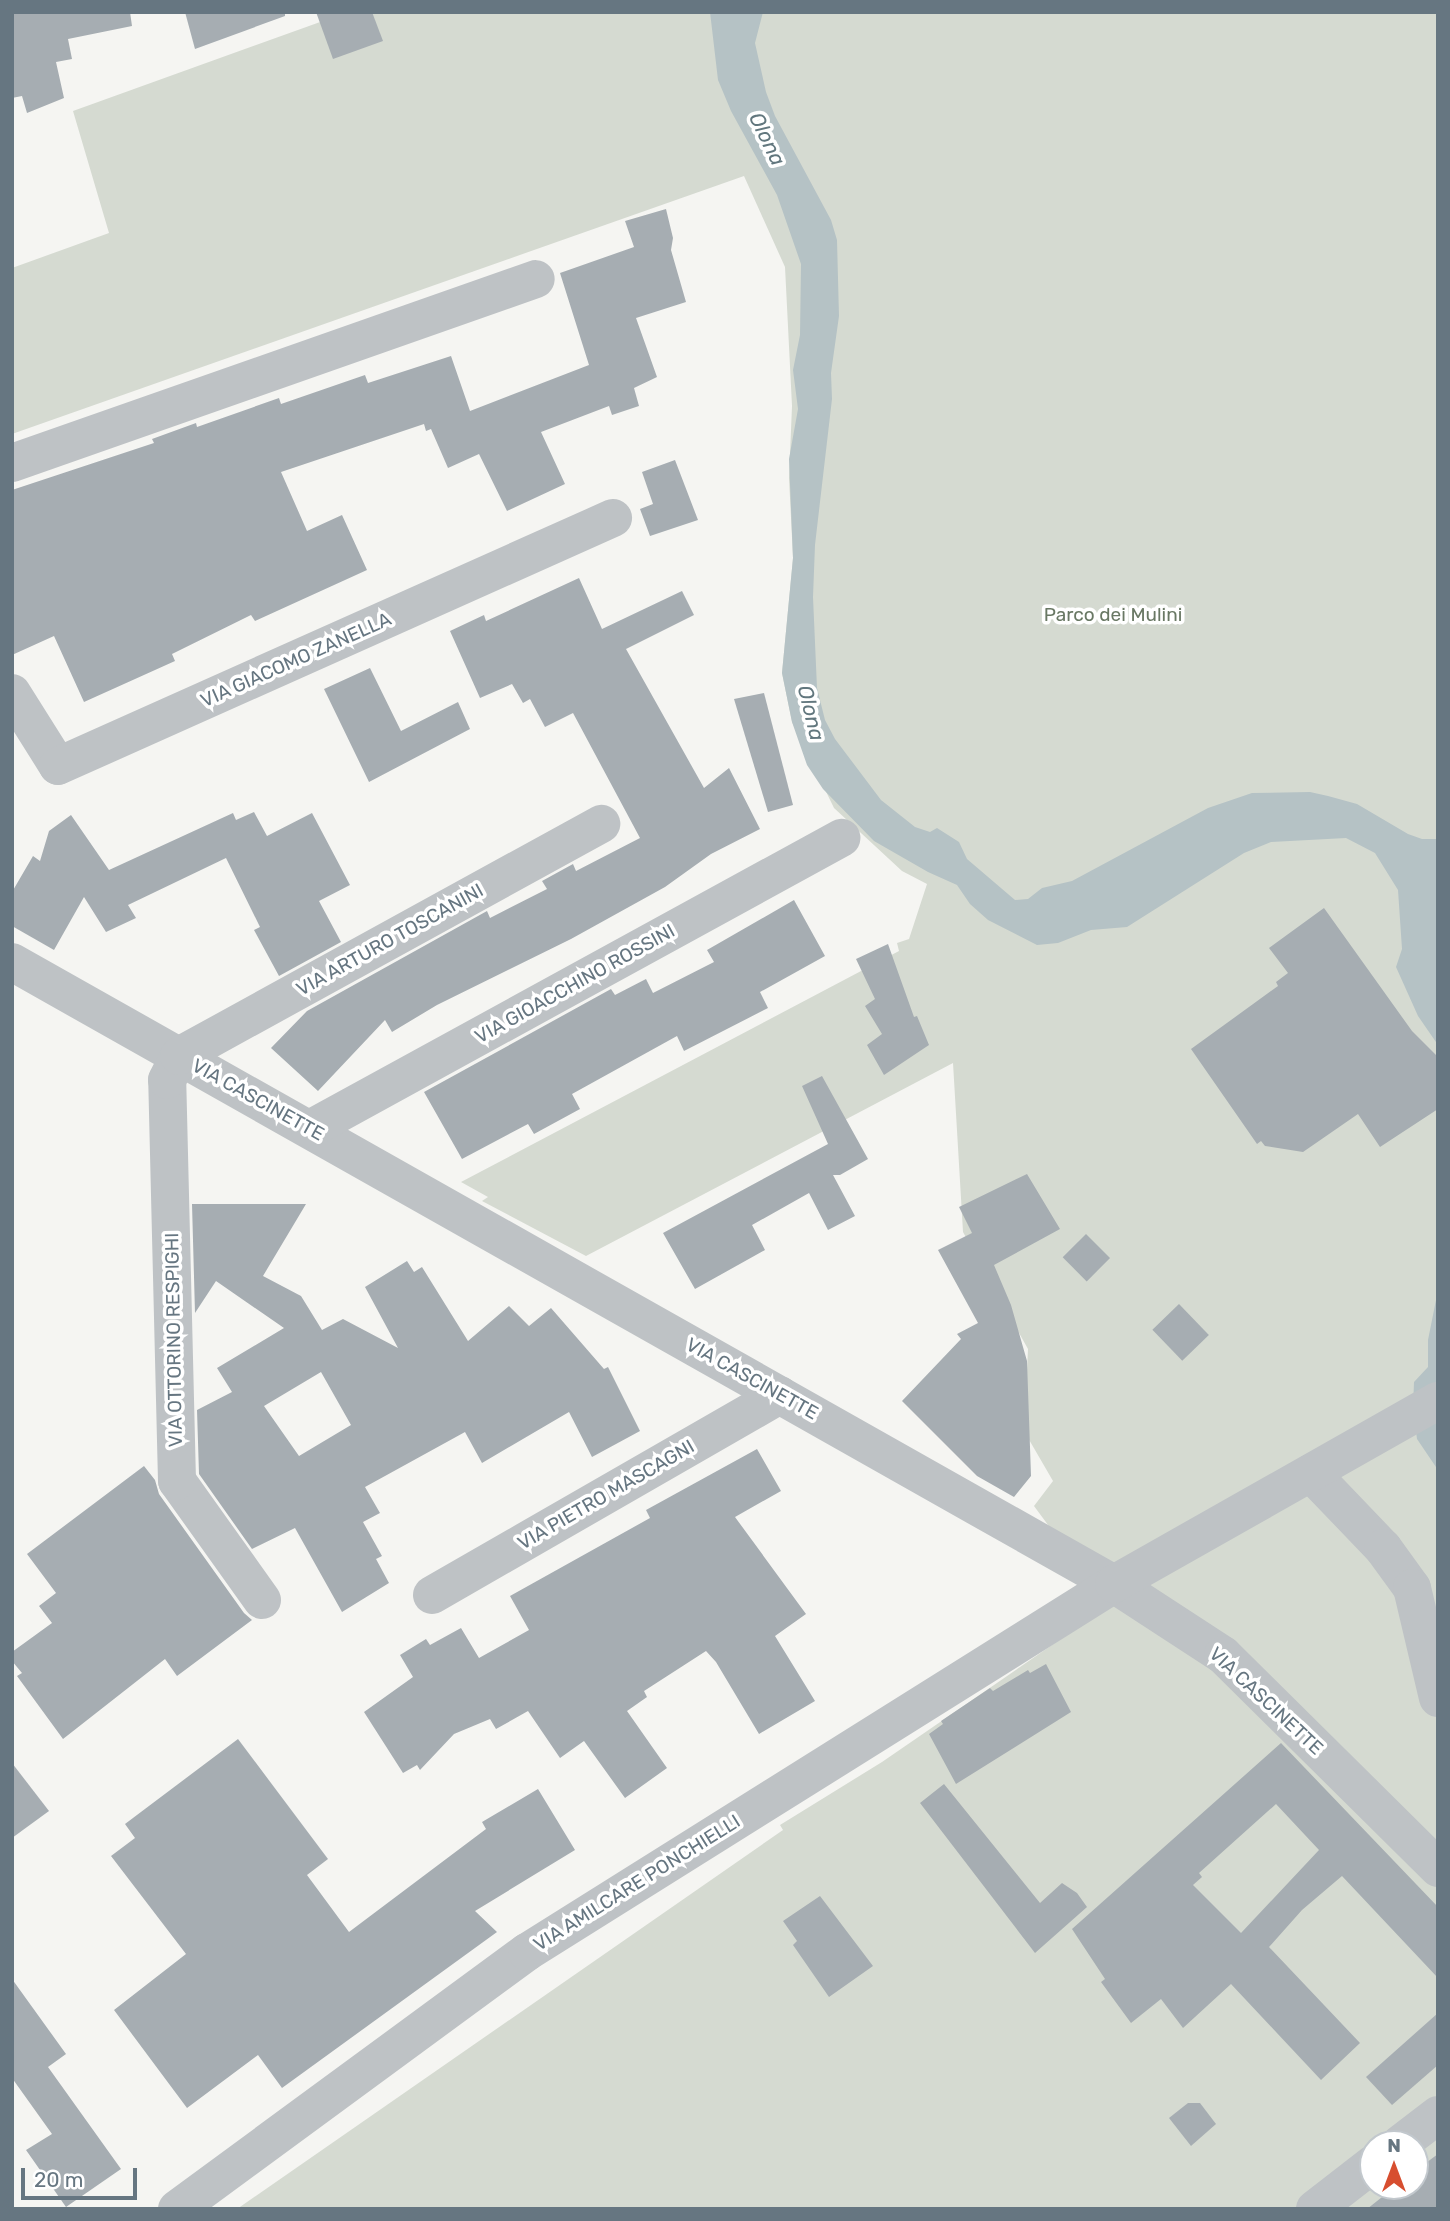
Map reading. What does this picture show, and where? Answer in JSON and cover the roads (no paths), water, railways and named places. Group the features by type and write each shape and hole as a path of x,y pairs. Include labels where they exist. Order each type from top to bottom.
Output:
{"street":[{"path":"12,463 536,279"},
{"name":"VIA GIACOMO ZANELLA","path":"12,693 58,766 613,518"},
{"name":"VIA ARTURO TOSCANINI","path":"178,1056 601,824"},
{"name":"VIA GIOACCHINO ROSSINI","path":"310,1129 841,838"},
{"name":"VIA CASCINETTE","path":"12,962 1114,1584 1223,1656 1438,1868"},
{"name":"VIA OTTORINO RESPIGHI","path":"178,1056 167,1080 177,1481 262,1600"},
{"name":"VIA PIETRO MASCAGNI","path":"432,1595 780,1395"},
{"name":"VIA AMILCARE PONCHIELLI","path":"177,2209 527,1952 1114,1584 1431,1405"},
{"path":"1311,1473 1383,1548 1412,1588 1438,1698"},
{"path":"1418,2130 1438,2115"},
{"path":"1315,2209 1359,2175"}],"water":[{"name":"Olona","path":"710,12 763,12 755,43 766,92 775,116 831,220 837,240 839,316 815,545 813,597 817,688 825,720 835,739 881,800 915,827 930,832 937,828 959,842 967,859 1015,900 1028,899 1042,888 1072,881 1208,808 1252,793 1310,792 1328,796 1357,804 1408,834 1422,839 1438,839 1438,1045 1418,1016 1396,967 1402,949 1398,890 1375,853 1346,838 1271,842 1244,853 1127,927 1091,930 1058,943 1037,945 988,920 970,904 957,885 874,841 823,789 807,765 792,722 782,673 793,558 789,459 798,409 793,370 800,335 801,264 777,195 731,111 718,80"},
{"path":"1438,1290 1438,1470 1417,1439 1413,1409 1414,1382 1428,1367 1428,1340"}],"park label":[{"name":"Parco dei Mulini","path":"1113,615"}]}
